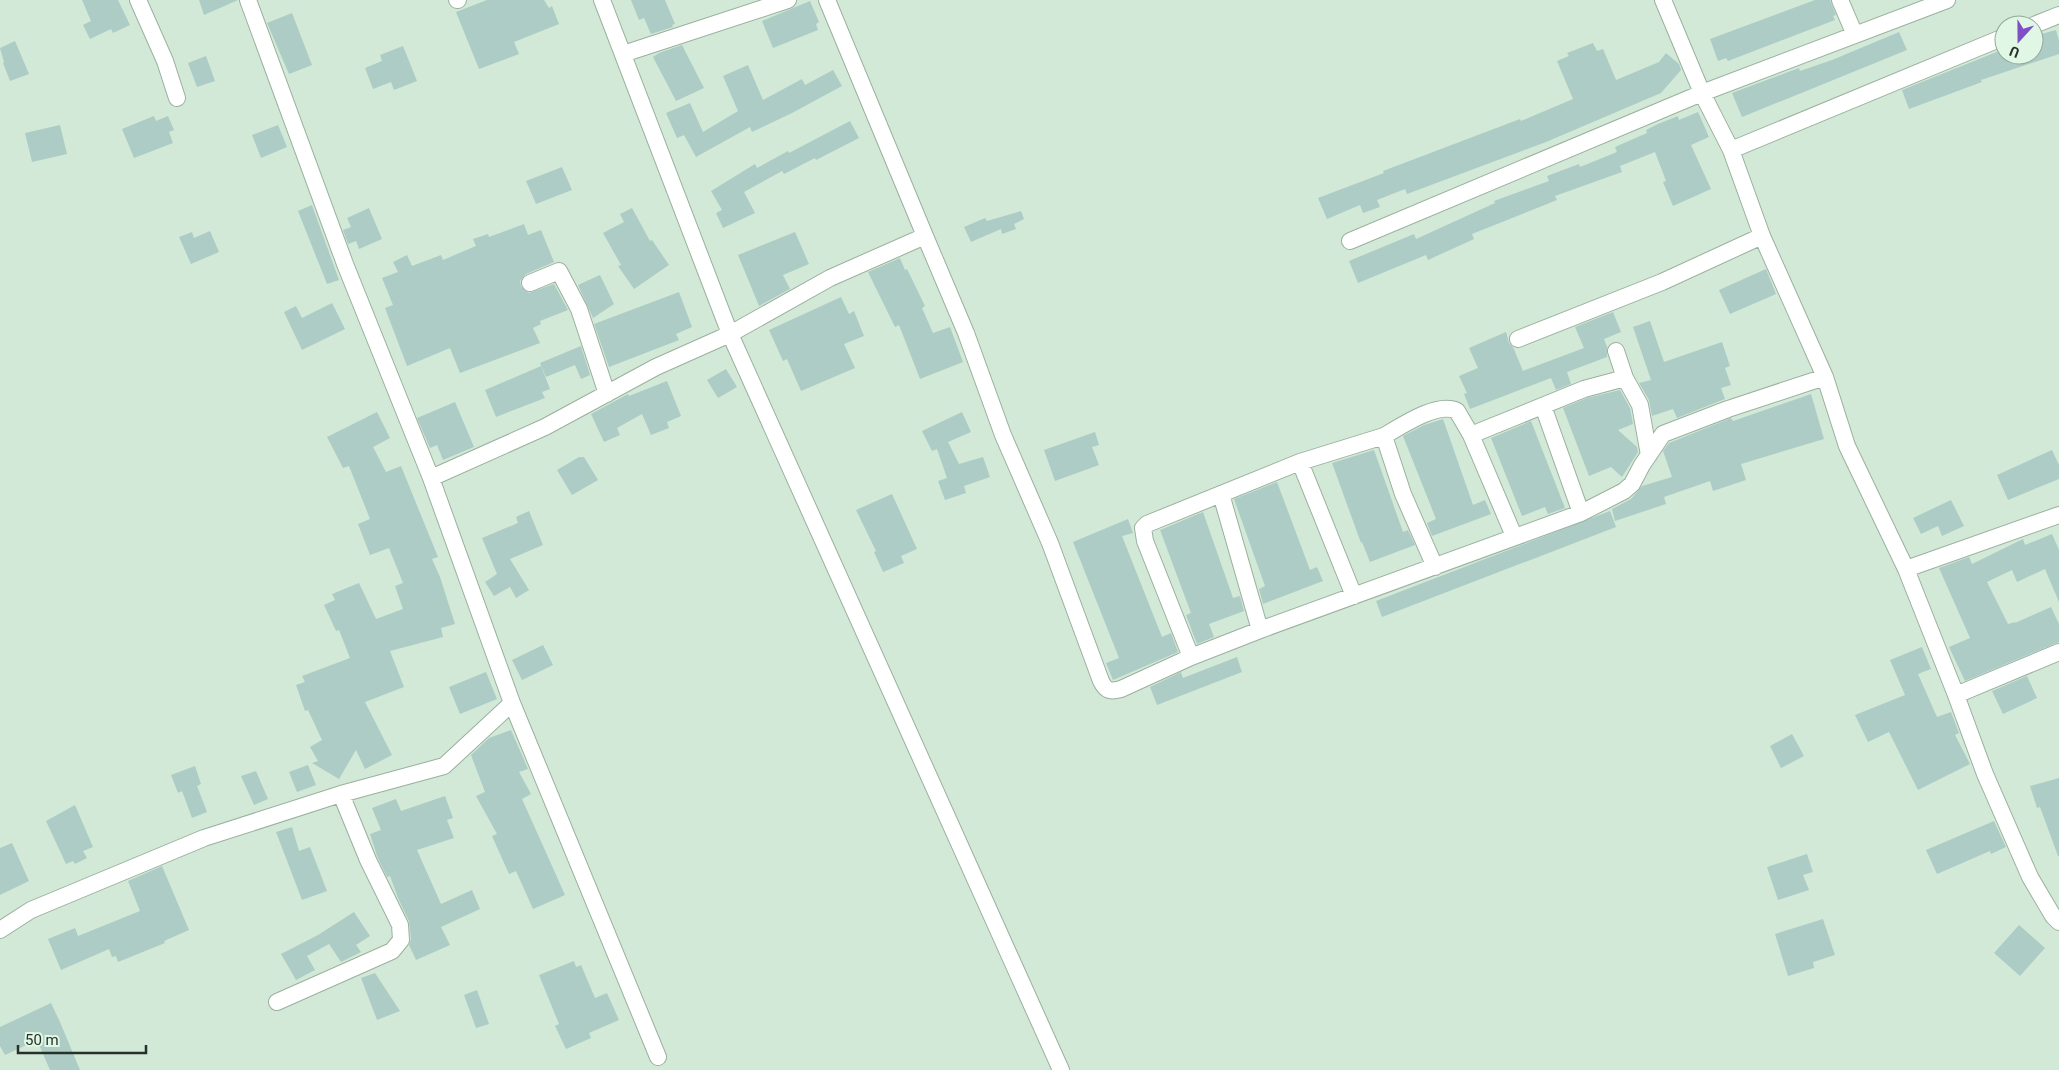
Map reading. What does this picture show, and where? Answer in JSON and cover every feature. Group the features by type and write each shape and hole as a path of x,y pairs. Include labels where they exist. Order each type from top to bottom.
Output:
{"street":[{"path":"138,0 165,61 177,98"},
{"path":"248,0 345,264 431,478 512,703 658,1057"},
{"path":"602,0 730,334 1060,1070"},
{"path":"623,54 788,0"},
{"path":"827,0 966,333 1003,435 1050,543 1104,686 1110,691 1121,689 1191,657 1260,630 1581,513 1624,491 1632,484 1663,434 1728,409 1825,377"},
{"path":"1663,0 1702,93 1731,150 1762,236 1825,377 1847,446 1906,569 1985,774 2030,877 2053,916 2059,922"},
{"path":"1840,0 1855,35"},
{"path":"1350,241 1702,93 1855,35 1929,3 1947,0"},
{"path":"2044,21 2059,15"},
{"path":"1731,150 1994,41"},
{"path":"431,478 545,427 656,367 730,334 830,278 925,236"},
{"path":"1518,339 1662,282 1762,236"},
{"path":"530,283 559,271 579,309 607,394"},
{"path":"1616,350 1625,378 1640,405 1649,455"},
{"path":"1471,435 1584,389 1625,378"},
{"path":"1543,406 1581,513"},
{"path":"1191,657 1145,541 1144,528 1147,524 1300,462 1384,436 1426,413 1444,408 1451,408 1457,411 1471,435 1514,536"},
{"path":"1384,436 1403,494 1435,567"},
{"path":"1300,462 1354,596"},
{"path":"1221,494 1260,630"},
{"path":"1906,569 2059,515"},
{"path":"1956,695 2059,652"},
{"path":"0,930 31,910 204,838 341,794 444,766 512,703"},
{"path":"276,1002 392,951 401,940 400,924 368,860 341,794"}],"building":[{"path":"82,0 118,0 130,25 113,33 111,29 90,39 83,25 91,21"},
{"path":"199,0 238,0 204,15"},
{"path":"487,0 544,0 549,8 552,6 559,24 514,42 519,54 479,69 456,12"},
{"path":"631,0 665,0 675,24 672,25 673,27 651,34 644,18 639,20"},
{"path":"1815,0 1830,0 1836,15 1833,16 1835,20 1728,61 1726,58 1718,61 1710,39"},
{"path":"810,1 819,22 816,24 818,30 773,48 762,21"},
{"path":"292,13 312,65 289,74 267,23"},
{"path":"2056,30 2059,41 2059,54 2044,59 2044,33"},
{"path":"1899,32 1907,50 1742,117 1732,93 1799,68 1800,71 1832,60"},
{"path":"15,41 29,74 10,81 0,48"},
{"path":"1593,43 1597,51 1603,49 1616,80 1659,62 1666,53 1679,64 1681,70 1661,93 1546,142 1407,194 1405,189 1377,200 1380,207 1363,213 1360,205 1327,219 1318,198 1520,119 1521,121 1573,99 1557,61 1569,56 1567,53"},
{"path":"682,45 704,88 676,101 653,57"},
{"path":"403,46 417,81 394,90 391,82 373,89 365,68 382,61 380,55"},
{"path":"1994,53 1994,65 2026,65 1981,80 1982,82 1909,109 1902,90"},
{"path":"206,56 215,81 197,87 188,63"},
{"path":"748,65 763,100 802,79 805,85 833,70 842,86 752,132 750,127 696,157 684,135 677,138 666,113 690,103 703,132 738,111 723,76"},
{"path":"1698,112 1709,137 1691,145 1711,189 1673,206 1663,182 1666,181 1655,152 1620,166 1622,172 1555,196 1557,200 1472,234 1474,239 1428,260 1426,255 1358,283 1349,261 1414,234 1416,239 1495,203 1494,201 1549,181 1547,176 1579,164 1580,167 1617,152 1615,147 1647,133 1646,130 1658,124 1678,116 1679,120"},
{"path":"154,116 156,121 168,116 174,130 169,132 173,143 134,158 122,129"},
{"path":"850,121 859,138 784,174 782,171 744,192 755,213 723,228 716,213 722,210 711,191 755,164 757,168"},
{"path":"60,125 67,154 32,162 25,133"},
{"path":"278,125 287,147 261,158 252,135"},
{"path":"562,167 572,190 536,204 526,181"},
{"path":"312,205 339,280 327,284 298,211"},
{"path":"369,208 382,239 359,249 356,241 348,244 343,230 351,227 347,218"},
{"path":"632,208 650,241 652,240 669,265 634,289 618,266 621,265 603,233 624,222 620,214"},
{"path":"1021,211 1024,219 1014,224 1016,229 1002,234 1001,229 971,242 964,227 985,218 987,221"},
{"path":"524,224 528,235 541,230 554,262 526,274 520,281 521,287 529,293 554,284 568,310 540,321 541,324 533,328 540,343 460,373 450,348 407,366 385,308 393,305 382,278 398,272 393,262 407,255 412,266 441,255 443,260 476,246 473,239 488,234 489,237"},
{"path":"210,231 219,252 191,264 179,237 192,232 194,238"},
{"path":"795,232 809,264 783,275 790,289 759,306 738,255"},
{"path":"900,258 925,306 922,308 933,333 950,327 963,362 920,379 899,325 895,327 868,272"},
{"path":"1766,269 1776,294 1730,314 1719,290"},
{"path":"600,275 614,304 593,318 578,285"},
{"path":"679,292 692,327 676,334 679,340 609,367 594,324"},
{"path":"841,297 849,314 854,311 864,336 844,344 855,368 801,391 787,359 783,361 769,330"},
{"path":"332,303 345,329 302,350 284,312 296,306 302,318"},
{"path":"1613,312 1621,332 1604,339 1607,347 1607,357 1567,372 1571,384 1556,390 1551,378 1470,409 1464,394 1467,393 1459,376 1478,368 1469,348 1506,332 1509,343 1513,347 1523,371 1584,348 1575,327"},
{"path":"1650,321 1664,362 1722,342 1730,366 1725,368 1731,385 1721,388 1725,399 1677,418 1673,409 1652,416 1649,400 1639,383 1651,380 1633,327"},
{"path":"581,346 590,375 581,379 575,365 546,377 540,363"},
{"path":"541,366 550,389 542,392 545,398 496,417 485,390"},
{"path":"726,369 737,387 718,398 707,380"},
{"path":"667,381 681,416 667,422 669,428 651,435 642,414 617,428 620,435 604,442 591,414 628,394 629,396"},
{"path":"1620,390 1630,408 1633,424 1618,430 1637,447 1638,452 1622,477 1611,467 1589,476 1563,408 1587,398"},
{"path":"1811,394 1824,439 1741,464 1746,480 1713,491 1710,481 1664,497 1666,504 1615,521 1612,509 1631,499 1642,486 1672,477 1663,451 1669,443 1731,418 1733,421"},
{"path":"455,402 474,447 443,460 437,445 430,448 417,418"},
{"path":"377,412 390,438 373,447 386,472 401,466 438,557 432,559 440,577 455,624 441,628 443,637 390,651 404,687 365,702 392,755 365,769 356,750 339,779 312,763 318,761 310,747 322,740 308,710 305,711 296,685 305,682 302,676 350,658 339,630 336,631 324,605 335,600 332,594 359,583 376,619 403,609 395,586 403,583 389,548 370,555 358,524 370,519 349,466 343,468 327,437"},
{"path":"962,412 971,432 948,442 959,464 983,457 990,477 964,486 966,493 945,500 938,481 947,478 937,449 932,451 922,431"},
{"path":"1443,419 1473,505 1485,500 1491,514 1432,536 1427,523 1436,519 1403,436 1424,425"},
{"path":"1531,421 1565,508 1548,514 1545,507 1522,516 1491,438"},
{"path":"1095,432 1099,445 1092,447 1099,465 1055,481 1044,450"},
{"path":"1374,450 1403,532 1408,530 1415,545 1370,562 1361,543 1332,463"},
{"path":"2052,450 2059,465 2059,479 2008,500 1997,475"},
{"path":"579,457 584,457 598,480 572,495 557,470"},
{"path":"1277,482 1310,570 1317,567 1323,581 1263,604 1259,589 1265,586 1234,499"},
{"path":"892,494 917,549 901,556 904,563 883,572 874,552 876,551 856,510"},
{"path":"1951,500 1964,526 1942,536 1938,526 1921,534 1913,518"},
{"path":"529,511 543,545 510,559 529,590 516,598 510,587 494,596 485,582 497,574 482,538 518,523 516,517"},
{"path":"1610,511 1616,527 1382,617 1376,601"},
{"path":"1203,512 1233,598 1240,596 1244,611 1209,624 1214,637 1197,644 1186,615 1191,613 1160,530"},
{"path":"1128,519 1133,533 1122,536 1162,637 1171,633 1178,652 1113,680 1106,663 1119,658 1073,542"},
{"path":"2052,534 2059,550 2059,602 2045,569 2017,582 2012,570 1987,582 2008,624 2015,623 2051,607 2059,624 2059,642 1965,681 1949,647 1970,638 1939,568 1969,557 1972,564 2023,539 2025,545"},
{"path":"543,645 553,665 522,680 512,660"},
{"path":"1922,647 1931,669 1918,674 1937,717 1951,712 1959,733 1955,735 1970,764 1918,790 1889,732 1868,742 1855,715 1905,695 1890,660"},
{"path":"1237,657 1242,672 1157,705 1150,687 1181,672 1183,678"},
{"path":"486,672 497,699 460,714 449,687"},
{"path":"2027,676 2037,698 2003,714 1992,691"},
{"path":"511,730 528,769 519,772 531,794 522,799 565,895 533,909 516,871 509,874 492,836 497,834 476,796 485,792 471,755 489,738"},
{"path":"1792,734 1804,756 1781,768 1770,746"},
{"path":"308,765 316,785 297,792 289,772"},
{"path":"195,766 201,784 197,786 207,812 192,818 182,791 178,793 171,775"},
{"path":"256,771 268,799 254,805 241,776"},
{"path":"2059,778 2058,856 2040,807 2037,808 2030,786"},
{"path":"445,796 453,818 447,820 454,838 417,850 441,904 472,890 480,909 441,927 450,945 416,960 409,945 411,939 409,921 390,876 387,877 377,856 370,834 381,830 372,808 396,799 401,811"},
{"path":"75,805 93,847 83,851 87,858 75,864 73,861 66,864 46,821"},
{"path":"1994,821 2006,847 1991,854 1990,851 1937,874 1926,850"},
{"path":"292,827 299,851 310,847 327,891 302,900 276,832"},
{"path":"12,843 29,881 0,895 0,848"},
{"path":"1807,854 1813,872 1803,875 1809,890 1778,900 1767,867"},
{"path":"162,866 189,930 164,941 165,943 118,962 116,956 112,957 109,949 61,970 48,939 75,928 78,936 140,911 128,881"},
{"path":"354,912 370,936 356,945 361,952 341,962 329,944 307,956 315,970 296,980 281,954 318,935"},
{"path":"1823,919 1835,955 1813,962 1814,968 1788,976 1775,934"},
{"path":"2019,925 2045,948 2020,976 1994,953"},
{"path":"574,961 576,967 581,965 595,998 607,993 619,1020 589,1033 591,1038 566,1049 555,1026 559,1024 539,975"},
{"path":"375,973 400,1011 377,1020 361,978"},
{"path":"477,990 489,1024 476,1028 464,995"},
{"path":"51,1003 80,1070 50,1070 37,1040 5,1055 0,1046 0,1027"}]}
